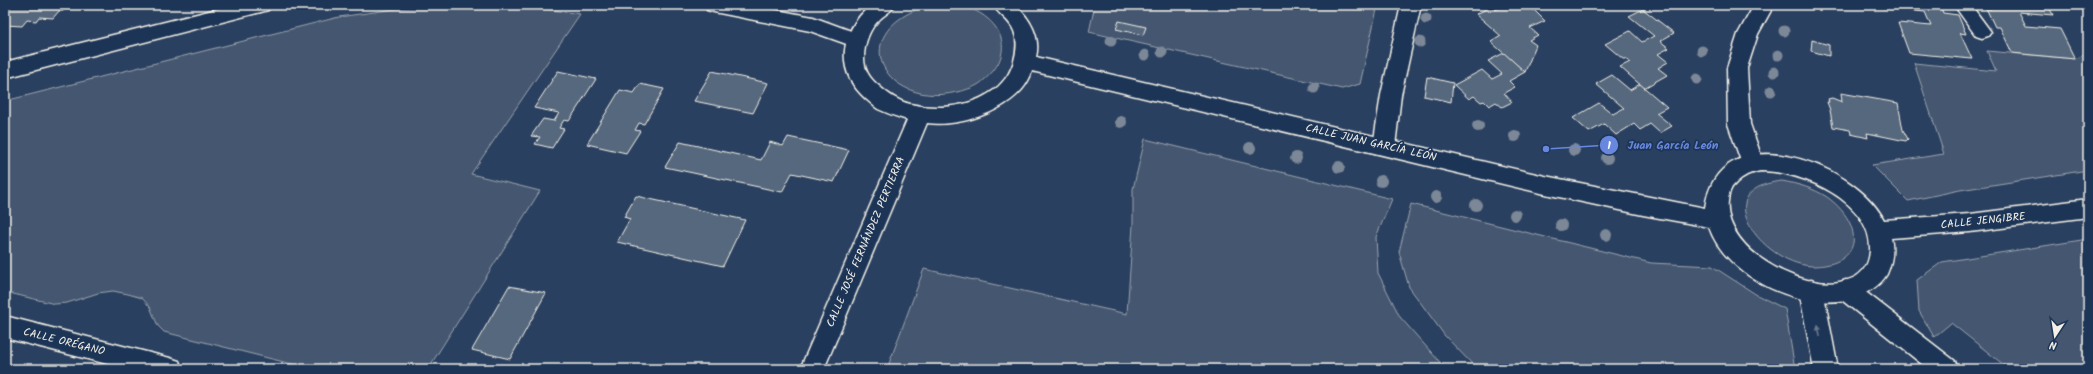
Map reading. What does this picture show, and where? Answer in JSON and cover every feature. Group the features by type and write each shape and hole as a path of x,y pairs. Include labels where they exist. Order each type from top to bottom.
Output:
{"main road":[{"path":"5,70 261,5"},
{"path":"714,5 813,24 855,40"},
{"path":"884,5 864,23 855,40 853,60 859,79 873,96 894,108 919,116 947,116 975,110 999,98 1016,82 1026,62 1027,40 1019,20 1003,5"},
{"path":"1384,146 1391,95 1411,5"},
{"path":"1753,164 1739,124 1737,68 1748,34 1764,5"},
{"name":"CALLE JUAN GARCÍA LEÓN","path":"1026,62 1575,191 1717,219"},
{"name":"CALLE JOSÉ FERNÁNDEZ PERTIERRA","path":"812,369 919,116"},
{"path":"1776,163 1801,168 1826,178 1849,192 1867,211 1879,230 1883,251 1879,269 1866,282 1846,290 1821,292 1794,287 1768,276 1744,259 1727,240 1717,219 1715,200 1721,184 1734,171 1753,164 1776,163"},
{"name":"CALLE JENGIBRE","path":"1879,230 1970,223 2088,208"},
{"path":"1811,290 1826,369"},
{"path":"1846,290 1946,369"},
{"name":"CALLE ORÉGANO","path":"5,327 170,369"}],"lane":[{"path":"1962,5 1982,32"}],"shaded area":[{"path":"951,4 963,6 976,11 987,18 995,27 1000,37 1002,47 1000,58 994,69 978,85 957,92 931,94 909,90 893,79 883,65 880,48 887,32 903,17 930,5"},
{"path":"423,5 518,5 580,14 471,174 540,191 428,369 312,369 164,332 158,326 150,307 142,298 128,294 113,291 98,293 67,303 55,304 5,292 5,101 339,17"},
{"path":"1095,5 1378,5 1360,84 1342,89 1089,32"},
{"path":"1987,51 2075,59 2088,53 2088,170 1960,190 1908,201 1872,165 1944,154 1914,63 1996,71"},
{"path":"1145,139 1392,199 1376,237 1378,273 1400,317 1446,369 887,369 924,269 1127,314 1133,225 1133,189"},
{"path":"1782,181 1800,185 1827,197 1847,217 1852,229 1853,239 1851,249 1844,257 1833,263 1816,266 1797,263 1778,255 1762,242 1751,227 1745,212 1747,198 1759,187"},
{"path":"1411,204 1651,263 1712,266 1757,295 1785,309 1795,369 1477,369 1445,336 1409,287 1399,252"},
{"path":"2088,239 2088,369 2009,369 1951,323 1934,337 1919,311 1917,280 1942,262"}],"building":[{"path":"5,5 68,5 63,11 59,11 53,18 39,17 36,21 27,20 22,26 5,25"},
{"path":"1506,5 1511,9 1518,5 1529,5 1545,21 1530,28 1538,35 1529,40 1536,45 1525,72 1491,42 1501,36 1476,14 1491,7 1495,10"},
{"path":"1881,5 1940,5 1943,13 1958,15 1966,34 1960,33 1972,59 1909,53 1898,23 1931,26 1925,12 1882,8"},
{"path":"1990,5 2048,5 2053,15 2019,12 2026,26 2060,29 2075,59 2012,53 2000,27 1995,27 1986,8 1991,9"},
{"path":"1643,9 1674,33 1660,41 1669,48 1658,54 1668,62 1658,68 1667,75 1644,88 1620,67 1630,62 1623,59 1605,44 1630,31 1642,42 1654,36 1629,16"},
{"path":"1119,21 1146,27 1143,35 1116,29"},
{"path":"1812,40 1829,45 1829,56 1811,51"},
{"path":"1504,53 1525,72 1509,81 1515,87 1504,93 1512,102 1502,107 1496,102 1489,106 1484,101 1481,102 1474,96 1469,99 1454,85 1482,70 1492,79 1502,74 1488,61"},
{"path":"558,71 596,79 569,121 564,120 559,128 564,129 552,148 535,144 540,137 531,136 543,119 554,121 559,113 534,108"},
{"path":"712,71 768,83 753,113 694,101"},
{"path":"1612,75 1630,90 1640,84 1667,107 1656,113 1672,126 1660,133 1650,124 1640,130 1634,124 1616,135 1604,124 1589,132 1573,118 1599,103 1613,114 1624,108 1596,84"},
{"path":"1427,77 1453,83 1451,102 1424,96"},
{"path":"640,84 664,89 644,124 639,123 635,130 640,131 626,153 587,144 620,90 634,93"},
{"path":"1841,93 1898,103 1903,130 1908,139 1906,141 1867,133 1868,138 1851,134 1850,130 1833,127 1827,102 1829,102 1828,99 1832,98 1842,102"},
{"path":"788,137 849,150 834,182 792,173 782,192 665,167 680,142 761,160 770,142 783,146"},
{"path":"636,196 745,220 723,266 617,242 630,219 624,217"},
{"path":"509,286 546,293 510,359 472,350"}],"place":[{"name":"Juan García León","path":"1546,149"}]}
